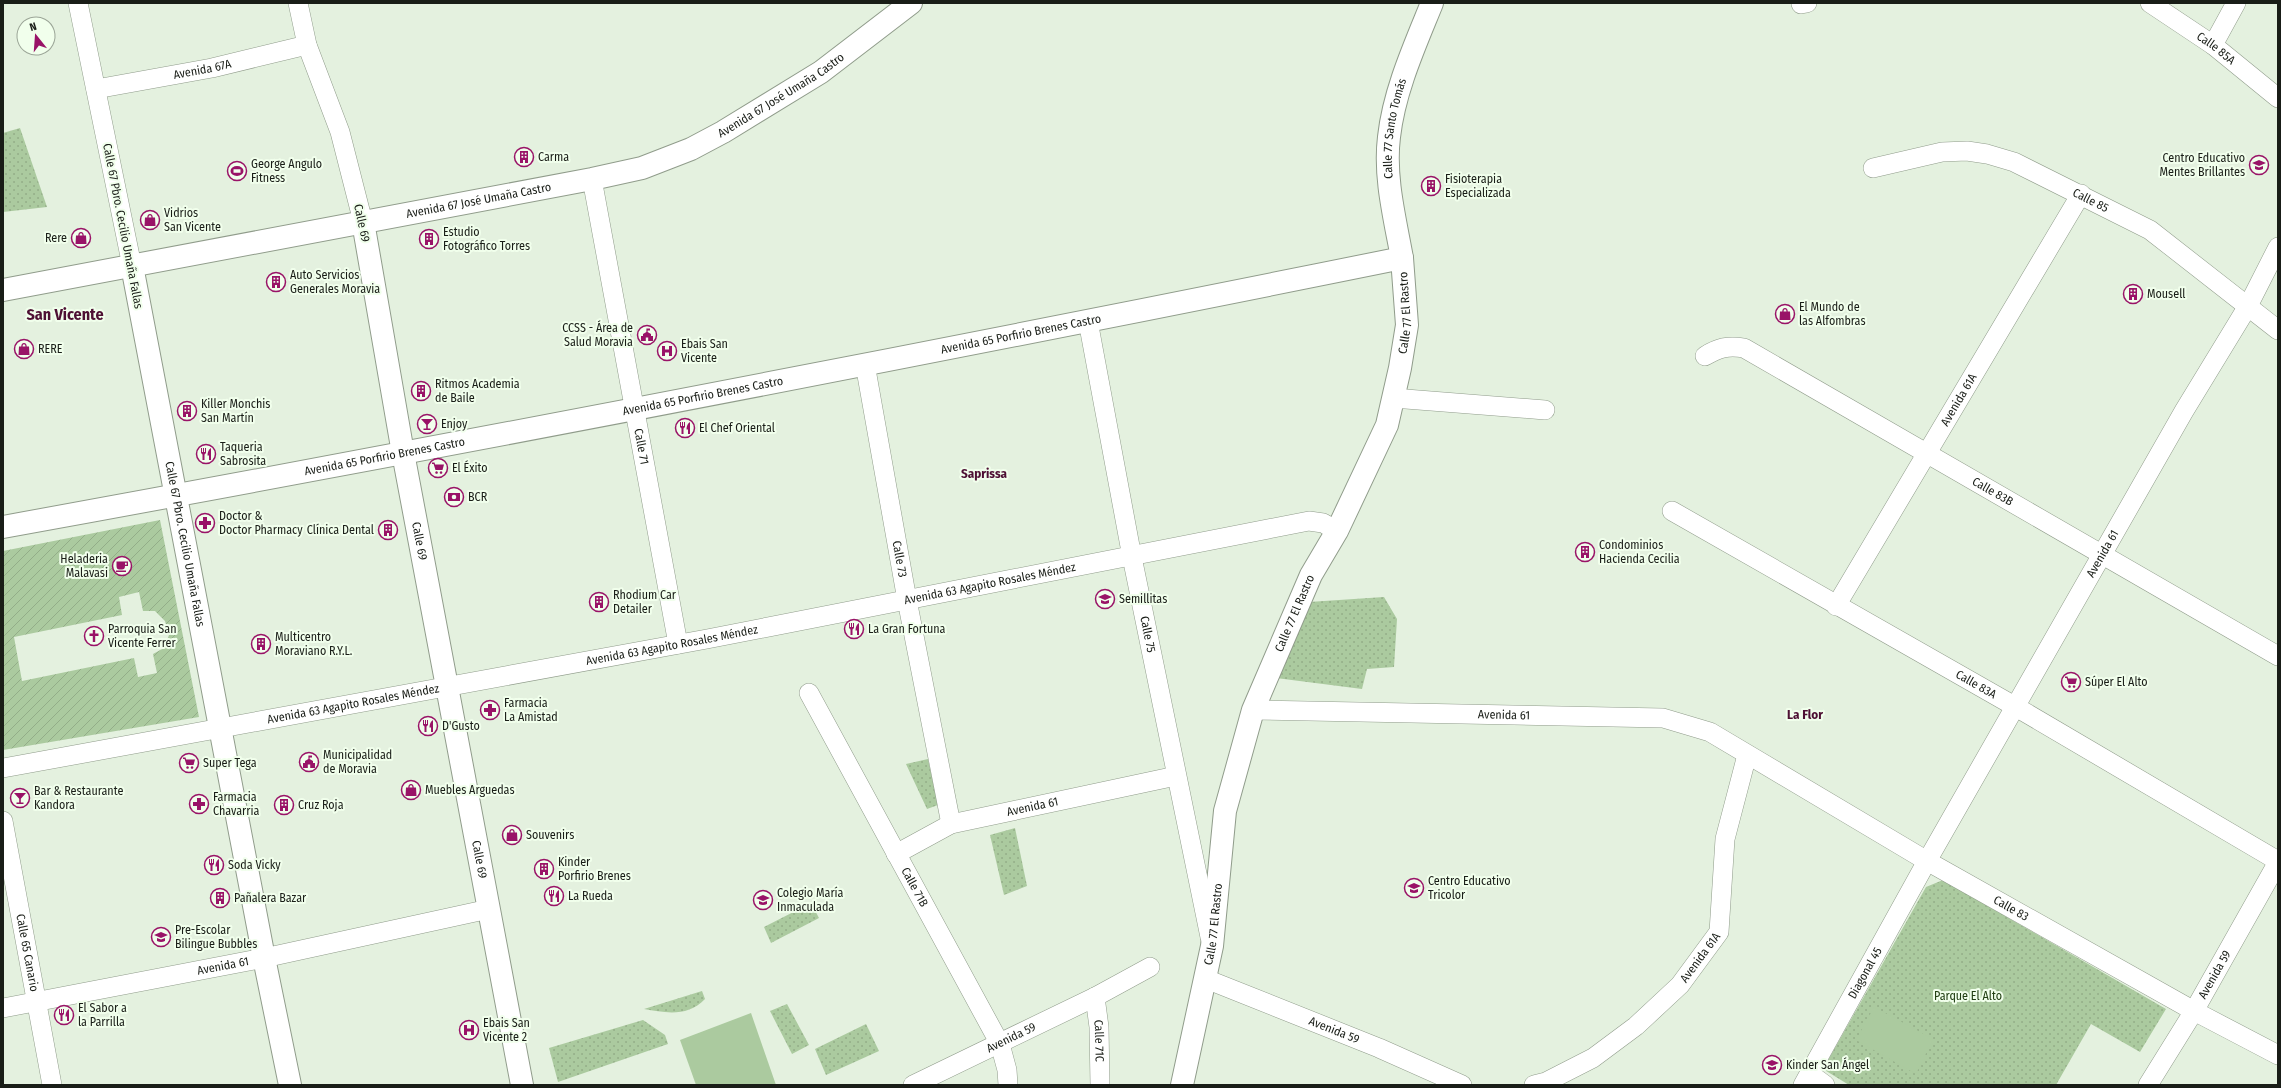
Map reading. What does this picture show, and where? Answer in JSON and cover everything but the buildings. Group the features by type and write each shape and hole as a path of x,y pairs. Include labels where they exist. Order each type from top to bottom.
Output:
{"main road":[{"name":"Avenida 67 José Umaña Castro","path":"3,290 592,179 642,168 691,149 723,132 820,72 911,3"},
{"name":"Calle 77 Santo Tomás","path":"1402,258 1390,190 1389,137 1399,92 1432,3"},
{"name":"Calle 69","path":"362,222 403,453 522,1085"},
{"name":"Avenida 65 Porfirio Brenes Castro","path":"3,527 176,496 1088,322 1402,258"},
{"name":"Calle 77 El Rastro","path":"1182,1085 1212,946 1225,811 1253,710 1311,575 1337,531 1387,425 1407,325 1402,258"},
{"name":"Calle 67 Pbro. Cecilio Umaña Fallas","path":"132,266 264,958 290,1085"}],"street":[{"name":"Calle 67 Pbro. Cecilio Umaña Fallas","path":"78,3 132,266"},
{"name":"Calle 69","path":"298,3 307,45 340,132 362,222"},
{"name":"Calle 85A","path":"2150,3 2213,45 2278,98"},
{"path":"2213,45 2236,3"},
{"name":"Avenida 67A","path":"96,89 212,68 307,45"},
{"name":"Calle 85","path":"1873,168 1942,152 1967,151 1987,154 2014,162 2081,194 2150,230 2278,330"},
{"name":"Calle 71","path":"592,179 678,644"},
{"name":"Avenida 61A","path":"1836,606 2081,194"},
{"name":"Avenida 61","path":"1927,861 2184,411 2248,306 2278,247"},
{"name":"Calle 75","path":"1088,322 1132,556 1212,946"},
{"name":"Calle 83B","path":"1705,356 1717,349 1731,345 1744,348 2278,656"},
{"name":"Calle 73","path":"865,364 907,600 952,824"},
{"path":"1393,398 1545,410"},
{"name":"Calle 83A","path":"1672,512 2016,707 2278,861"},
{"name":"Avenida 63 Agapito Rosales Méndez","path":"3,768 678,644 1308,521 1323,523 1337,531"},
{"name":"Calle 71B","path":"809,693 1000,1044 1007,1070 1008,1085"},
{"name":"Avenida 61","path":"1253,710 1663,718 1710,732 1747,755"},
{"name":"Avenida 61A","path":"1534,1085 1546,1082 1593,1058 1636,1026 1680,985 1720,932 1725,839 1747,755"},
{"name":"Calle 83","path":"1747,755 1927,861 2194,1011 2278,1055"},
{"name":"Avenida 61","path":"896,854 952,824 1176,776"},
{"name":"Calle 65 Canario","path":"3,821 52,1085"},
{"name":"Diagonal 45","path":"1806,1080 1927,861"},
{"name":"Avenida 59","path":"2148,1085 2194,1011 2278,861"},
{"name":"Avenida 61","path":"3,1008 264,958 489,909"},
{"name":"Avenida 59","path":"913,1085 1095,997 1150,967"},
{"name":"Avenida 59","path":"1206,979 1379,1048 1462,1085"},
{"name":"Calle 71C","path":"1095,997 1099,1027 1100,1085"},
{"path":"1806,1080 1825,1085"}],"green space":[{"path":"20,128 47,207 3,212 3,133"},
{"path":"160,520 199,717 3,750 3,551","holes":["139,592 143,611 155,611 165,621 169,635 164,648 153,654 157,673 138,677 134,658 22,681 14,637 122,615 119,597"]},
{"path":"1384,597 1397,619 1394,667 1367,669 1362,689 1276,678 1309,602"},
{"path":"928,759 938,805 927,809 906,764"},
{"path":"1015,828 1027,886 1004,895 990,835"},
{"name":"Parque El Alto","path":"1943,880 2166,1009 2140,1052 2091,1024 2056,1085 1849,1085 1823,1069 1926,887"},
{"path":"811,903 819,918 771,943 764,927"},
{"path":"702,991 705,999 691,1009 676,1012 660,1012 644,1009"},
{"path":"787,1004 809,1045 792,1054 770,1011"},
{"path":"1874,1007 1933,1039 1916,1074 1856,1040"},
{"path":"751,1013 776,1085 696,1085 680,1040"},
{"path":"643,1020 665,1035 668,1044 558,1082 549,1048"},
{"path":"866,1024 879,1051 826,1075 815,1049"}],"place":[{"name":"Carma","path":"524,157"},
{"name":"Centro Educativo Mentes Brillantes","path":"2259,165"},
{"name":"George Angulo Fitness","path":"237,171"},
{"name":"Fisioterapia Especializada","path":"1431,186"},
{"name":"Vidrios San Vicente","path":"150,220"},
{"name":"Rere","path":"81,238"},
{"name":"Estudio Fotográfico Torres","path":"429,239"},
{"name":"Auto Servicios Generales Moravia","path":"276,282"},
{"name":"Mousell","path":"2133,294"},
{"name":"El Mundo de las Alfombras","path":"1785,314"},
{"name":"CCSS - Área de Salud Moravia","path":"647,335"},
{"name":"RERE","path":"24,349"},
{"name":"Ebais San Vicente","path":"667,351"},
{"name":"Ritmos Academia de Baile","path":"421,391"},
{"name":"Killer Monchis San Martín","path":"187,411"},
{"name":"Enjoy","path":"427,424"},
{"name":"El Chef Oriental","path":"685,428"},
{"name":"Taqueria Sabrosita","path":"206,454"},
{"name":"El Éxito","path":"438,468"},
{"name":"BCR","path":"454,497"},
{"name":"Doctor & Doctor Pharmacy","path":"205,523"},
{"name":"Clínica Dental","path":"388,530"},
{"name":"Condominios Hacienda Cecilia","path":"1585,552"},
{"name":"Heladeria Malavasi","path":"122,566"},
{"name":"Semillitas","path":"1105,599"},
{"name":"Rhodium Car Detailer","path":"599,602"},
{"name":"La Gran Fortuna","path":"854,629"},
{"name":"Parroquia San Vicente Ferrer","path":"94,636"},
{"name":"Multicentro Moraviano R.Y.L.","path":"261,644"},
{"name":"Súper El Alto","path":"2071,682"},
{"name":"Farmacia La Amistad","path":"490,710"},
{"name":"D'Gusto","path":"428,726"},
{"name":"Municipalidad de Moravia","path":"309,762"},
{"name":"Super Tega","path":"189,763"},
{"name":"Muebles Arguedas","path":"411,790"},
{"name":"Bar & Restaurante Kandora","path":"20,798"},
{"name":"Farmacia Chavarria","path":"199,804"},
{"name":"Cruz Roja","path":"284,805"},
{"name":"Souvenirs","path":"512,835"},
{"name":"Soda Vicky","path":"214,865"},
{"name":"Kinder Porfirio Brenes","path":"544,869"},
{"name":"Centro Educativo Tricolor","path":"1414,888"},
{"name":"La Rueda","path":"554,896"},
{"name":"Pañalera Bazar","path":"220,898"},
{"name":"Colegio María Inmaculada","path":"763,900"},
{"name":"Pre-Escolar Bilingue Bubbles","path":"161,937"},
{"name":"El Sabor a la Parrilla","path":"64,1015"},
{"name":"Ebais San Vicente 2","path":"469,1030"},
{"name":"Kinder San Ángel","path":"1772,1065"}],"district":[{"name":"San Vicente","path":"65,314"},
{"name":"Saprissa","path":"984,473"},
{"name":"La Flor","path":"1805,714"}]}
